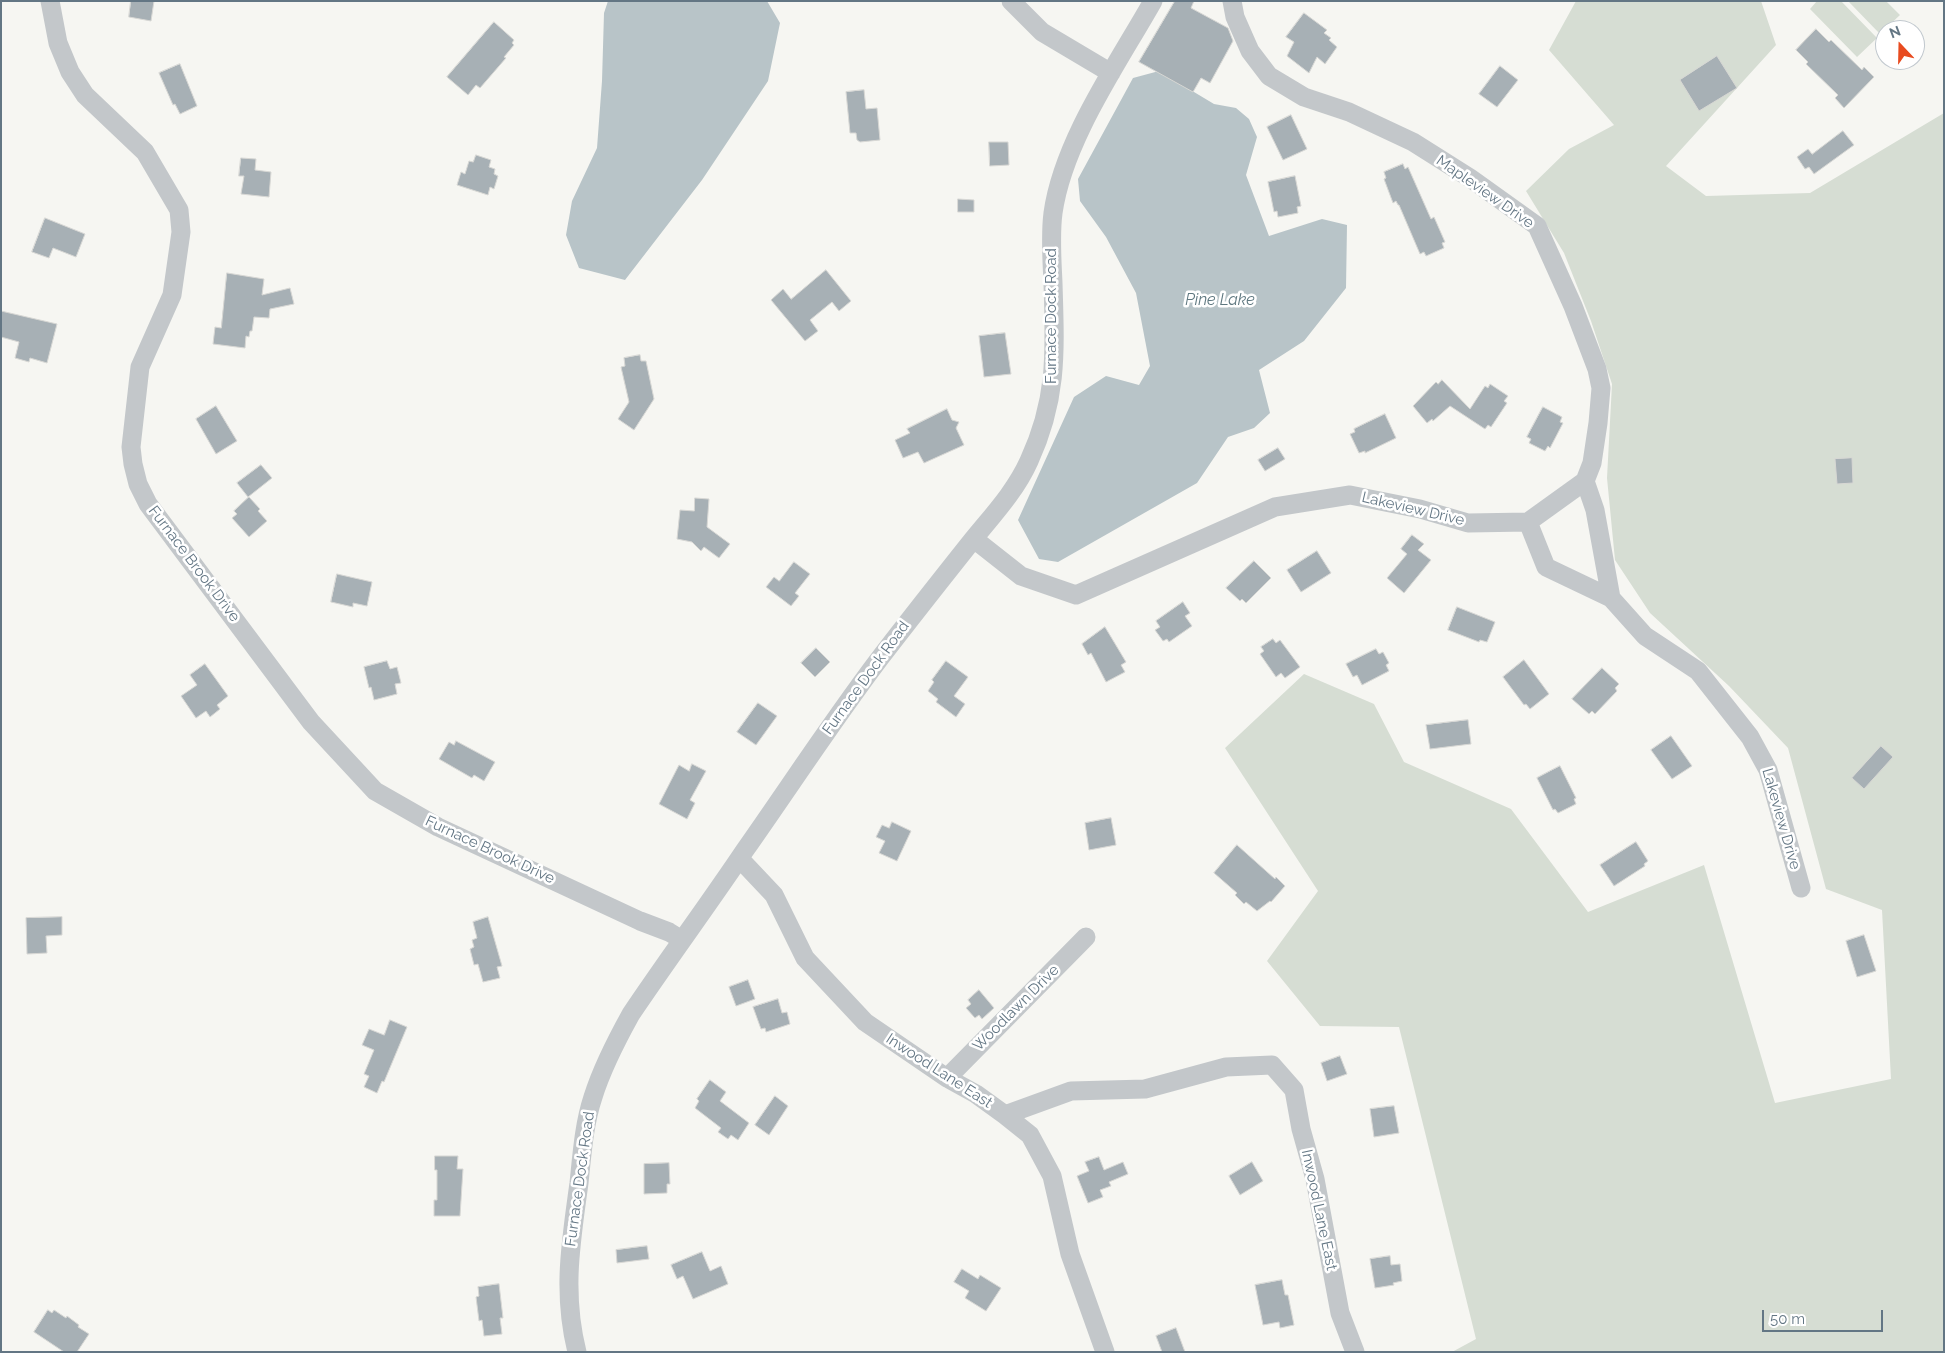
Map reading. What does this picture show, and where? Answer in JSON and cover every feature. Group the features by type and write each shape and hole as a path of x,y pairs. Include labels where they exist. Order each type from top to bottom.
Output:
{"street":[{"name":"Furnace Brook Drive","path":"50,1 58,43 70,72 85,95 145,152 179,210 181,232 172,295 140,367 131,447 138,484 148,504 311,722 375,791 438,827 640,921 669,932 682,940"},
{"path":"1011,1 1042,32 1111,73"},
{"name":"Furnace Dock Road","path":"577,1352 569,1314 568,1276 584,1136 591,1104 609,1056 621,1032 682,940 864,679 911,617 1000,508 1016,486 1028,463 1045,419 1052,384 1054,365 1051,243 1054,210 1066,164 1092,107 1153,1"},
{"name":"Mapleview Drive","path":"1232,1 1236,17 1250,51 1269,76 1304,97 1349,112 1412,142 1470,178 1537,226 1597,369 1601,388 1592,463 1585,481"},
{"path":"1528,522 1585,481 1595,510 1611,598"},
{"name":"Lakeview Drive","path":"974,539 1021,576 1076,595 1275,507 1340,496 1350,495 1420,508 1468,523 1528,522 1546,568 1611,598 1645,636 1698,671 1750,737 1768,770 1800,888"},
{"name":"Inwood Lane East","path":"740,859 774,895 805,958 865,1022 1005,1115 1071,1091 1145,1089 1226,1067 1272,1065 1294,1090 1301,1129 1315,1179 1340,1313 1355,1352"},
{"name":"Woodlawn Drive","path":"947,1078 1086,937"},
{"path":"1005,1115 1030,1135 1052,1176 1070,1254 1105,1352"}],"shaded area":[{"path":"1576,1 1761,1 1776,45 1666,166 1706,196 1810,193 1944,113 1944,1352 1452,1352 1476,1339 1399,1027 1320,1026 1267,961 1318,891 1225,748 1304,674 1374,704 1404,762 1511,809 1588,912 1704,865 1775,1103 1891,1079 1882,910 1826,889 1788,748 1729,686 1650,613 1615,560 1607,478 1612,384 1591,321 1564,253 1526,191 1569,149 1614,125 1549,50"},
{"path":"1817,1 1841,1 1875,36 1875,40 1857,57 1810,9"},
{"path":"1848,1 1886,1 1900,15 1895,20 1875,20 1875,29"}],"water":[{"path":"608,1 767,1 780,23 768,81 702,180 625,280 579,268 566,235 572,201 597,148 602,81 604,13"},
{"name":"Pine Lake","path":"1159,71 1214,104 1236,108 1249,119 1257,137 1246,175 1269,236 1322,219 1347,225 1346,288 1304,341 1259,370 1270,413 1254,428 1228,437 1197,483 1058,562 1039,559 1018,520 1074,397 1106,376 1139,385 1150,366 1136,293 1106,237 1080,201 1078,179 1133,78"}],"building":[{"path":"131,1 154,1 151,21 129,17"},
{"path":"1175,1 1194,1 1191,8 1228,28 1233,41 1210,83 1201,78 1193,92 1139,62"},
{"path":"1304,13 1327,30 1324,33 1331,38 1329,40 1337,47 1325,64 1317,57 1309,73 1287,56 1294,42 1286,37"},
{"path":"494,22 514,40 512,43 514,45 504,57 506,58 480,88 476,85 468,95 447,77"},
{"path":"1816,29 1829,42 1831,40 1862,70 1864,67 1874,77 1844,108 1835,98 1838,95 1806,64 1808,62 1796,50"},
{"path":"1717,56 1737,88 1699,111 1680,80"},
{"path":"180,64 197,106 180,114 175,104 173,105 159,73"},
{"path":"1500,66 1518,80 1497,107 1479,94"},
{"path":"864,90 866,109 877,108 880,140 860,142 857,140 856,133 850,133 846,92"},
{"path":"1291,115 1307,149 1283,160 1267,127"},
{"path":"1843,131 1854,145 1814,174 1809,167 1805,169 1797,157 1808,149 1812,154"},
{"path":"989,142 1008,142 1009,165 990,166"},
{"path":"476,155 491,160 489,167 495,169 494,174 498,176 494,189 490,187 488,195 457,185 461,172 465,174 469,161 473,162"},
{"path":"241,158 256,159 255,170 271,172 269,197 241,194 244,176 239,176"},
{"path":"1403,164 1405,169 1408,167 1431,219 1434,217 1445,242 1442,243 1444,248 1426,256 1424,252 1420,254 1399,205 1396,201 1393,203 1384,179 1386,178 1384,172"},
{"path":"1295,176 1301,206 1297,207 1298,213 1278,217 1277,211 1274,212 1268,182"},
{"path":"958,199 974,200 974,212 958,212"},
{"path":"45,218 85,234 76,257 53,248 49,258 32,252"},
{"path":"826,270 851,301 839,311 832,302 810,320 818,331 805,341 771,300 783,289 791,299"},
{"path":"227,273 264,279 262,295 290,288 294,304 270,309 269,318 254,317 252,331 250,331 249,337 246,336 245,348 213,344 215,327 221,328"},
{"path":"1,311 57,324 47,363 30,358 29,362 15,358 19,342 1,337"},
{"path":"1005,333 1011,374 984,377 979,336"},
{"path":"640,355 641,361 646,361 654,399 634,430 618,419 629,402 621,367 625,366 624,358"},
{"path":"1442,380 1470,409 1485,386 1488,388 1490,384 1508,396 1504,401 1507,403 1491,427 1488,425 1485,429 1450,406 1433,421 1432,419 1427,423 1413,406 1436,382 1438,384"},
{"path":"216,406 237,441 216,454 196,419"},
{"path":"1543,407 1562,417 1560,422 1563,423 1550,448 1548,446 1545,451 1529,443 1531,439 1527,437"},
{"path":"947,409 952,420 959,422 956,428 964,445 924,463 918,452 903,458 895,440 910,433 907,429"},
{"path":"1385,414 1396,438 1365,453 1365,451 1359,453 1350,434 1355,432 1354,429"},
{"path":"1278,448 1285,459 1265,471 1258,460"},
{"path":"1852,458 1853,483 1837,484 1835,459"},
{"path":"261,465 272,478 248,497 237,483"},
{"path":"249,497 260,509 258,511 267,521 249,537 232,518 237,514 234,511"},
{"path":"695,498 709,499 707,527 730,544 719,558 704,547 701,551 692,542 677,539 680,510 694,511"},
{"path":"1412,535 1424,544 1418,550 1431,560 1404,593 1387,578 1407,554 1401,549"},
{"path":"1317,551 1331,573 1301,592 1287,570"},
{"path":"1254,561 1271,578 1246,603 1242,599 1240,601 1226,588"},
{"path":"794,562 810,574 795,593 799,596 791,606 766,587 774,577 779,581"},
{"path":"337,574 372,582 367,606 353,603 353,607 331,602"},
{"path":"1183,602 1190,613 1185,616 1192,626 1169,642 1167,639 1163,641 1155,630 1160,627 1156,621"},
{"path":"1457,607 1495,622 1487,642 1480,640 1479,642 1448,630"},
{"path":"1105,627 1126,662 1121,665 1125,672 1106,682 1091,653 1088,655 1082,644"},
{"path":"1273,639 1276,643 1280,640 1300,667 1285,678 1281,673 1276,677 1260,654 1264,651 1261,647"},
{"path":"816,648 830,662 815,677 801,663"},
{"path":"1376,649 1379,654 1383,652 1389,663 1386,665 1389,671 1362,685 1357,675 1353,677 1346,664"},
{"path":"1524,660 1549,694 1530,709 1526,704 1524,705 1503,677"},
{"path":"387,661 390,669 397,667 401,683 395,684 397,694 374,700 364,667"},
{"path":"946,661 968,677 954,696 965,704 956,717 936,702 938,699 928,691 934,682 932,680"},
{"path":"205,664 228,696 217,705 220,709 210,717 206,711 196,718 181,696 197,685 190,675"},
{"path":"1602,668 1619,684 1615,688 1617,691 1595,714 1592,711 1589,714 1572,699"},
{"path":"758,703 777,716 756,745 737,732"},
{"path":"1468,720 1471,744 1430,749 1426,725"},
{"path":"1671,736 1692,766 1672,779 1651,750"},
{"path":"456,741 495,762 484,781 474,775 472,778 439,759 449,742 454,745"},
{"path":"1881,746 1893,757 1864,789 1852,778"},
{"path":"692,764 706,771 690,800 695,803 687,819 659,804 679,765 689,771"},
{"path":"1560,766 1576,798 1574,799 1576,804 1558,813 1555,809 1553,810 1537,778"},
{"path":"1111,818 1116,845 1089,850 1085,823"},
{"path":"892,822 911,831 897,861 879,853 885,841 876,837 882,825 889,828"},
{"path":"1636,842 1648,861 1644,864 1645,866 1614,886 1600,865"},
{"path":"1237,845 1285,886 1271,902 1257,911 1246,902 1244,904 1235,895 1237,893 1214,873"},
{"path":"62,917 62,935 46,936 47,953 27,954 26,918"},
{"path":"488,917 502,966 497,967 500,978 483,982 478,964 474,965 470,949 474,947 472,940 477,938 473,922"},
{"path":"1864,935 1876,971 1857,977 1846,941"},
{"path":"748,980 755,999 736,1006 729,987"},
{"path":"979,990 994,1008 982,1019 979,1015 975,1018 966,1008 971,1004 968,1000"},
{"path":"778,999 782,1013 787,1012 790,1024 766,1032 765,1028 761,1029 753,1007"},
{"path":"390,1020 407,1027 384,1082 382,1081 377,1093 364,1087 369,1076 364,1074 374,1050 362,1045 369,1029 384,1035"},
{"path":"1340,1056 1347,1074 1327,1081 1321,1063"},
{"path":"710,1080 726,1092 720,1101 749,1123 738,1140 731,1135 728,1139 718,1132 721,1128 695,1108 699,1101 697,1099"},
{"path":"775,1096 788,1106 769,1135 755,1125"},
{"path":"1394,1106 1399,1133 1374,1137 1370,1109"},
{"path":"435,1156 458,1156 457,1169 463,1169 460,1216 434,1216 434,1200 437,1200"},
{"path":"1099,1157 1104,1170 1123,1162 1128,1174 1109,1182 1111,1186 1100,1190 1103,1197 1088,1203 1077,1176 1089,1171 1085,1162"},
{"path":"1252,1162 1263,1181 1240,1195 1229,1176"},
{"path":"669,1163 670,1184 667,1184 667,1193 644,1194 644,1164"},
{"path":"647,1246 649,1259 617,1263 616,1250"},
{"path":"702,1252 710,1271 721,1266 728,1284 693,1299 683,1276 677,1279 671,1265"},
{"path":"1390,1256 1391,1265 1400,1264 1402,1281 1393,1283 1394,1285 1375,1288 1370,1259"},
{"path":"962,1269 978,1279 980,1275 1001,1288 986,1311 965,1298 969,1291 954,1282"},
{"path":"1282,1280 1285,1295 1288,1295 1294,1325 1280,1328 1279,1322 1263,1325 1255,1285"},
{"path":"499,1284 503,1318 500,1318 502,1334 484,1336 482,1320 479,1321 476,1297 479,1296 478,1287"},
{"path":"48,1310 52,1313 54,1310 66,1318 67,1316 79,1325 78,1327 89,1334 77,1352 64,1352 34,1332"},
{"path":"1176,1328 1185,1352 1162,1352 1156,1336"}]}
